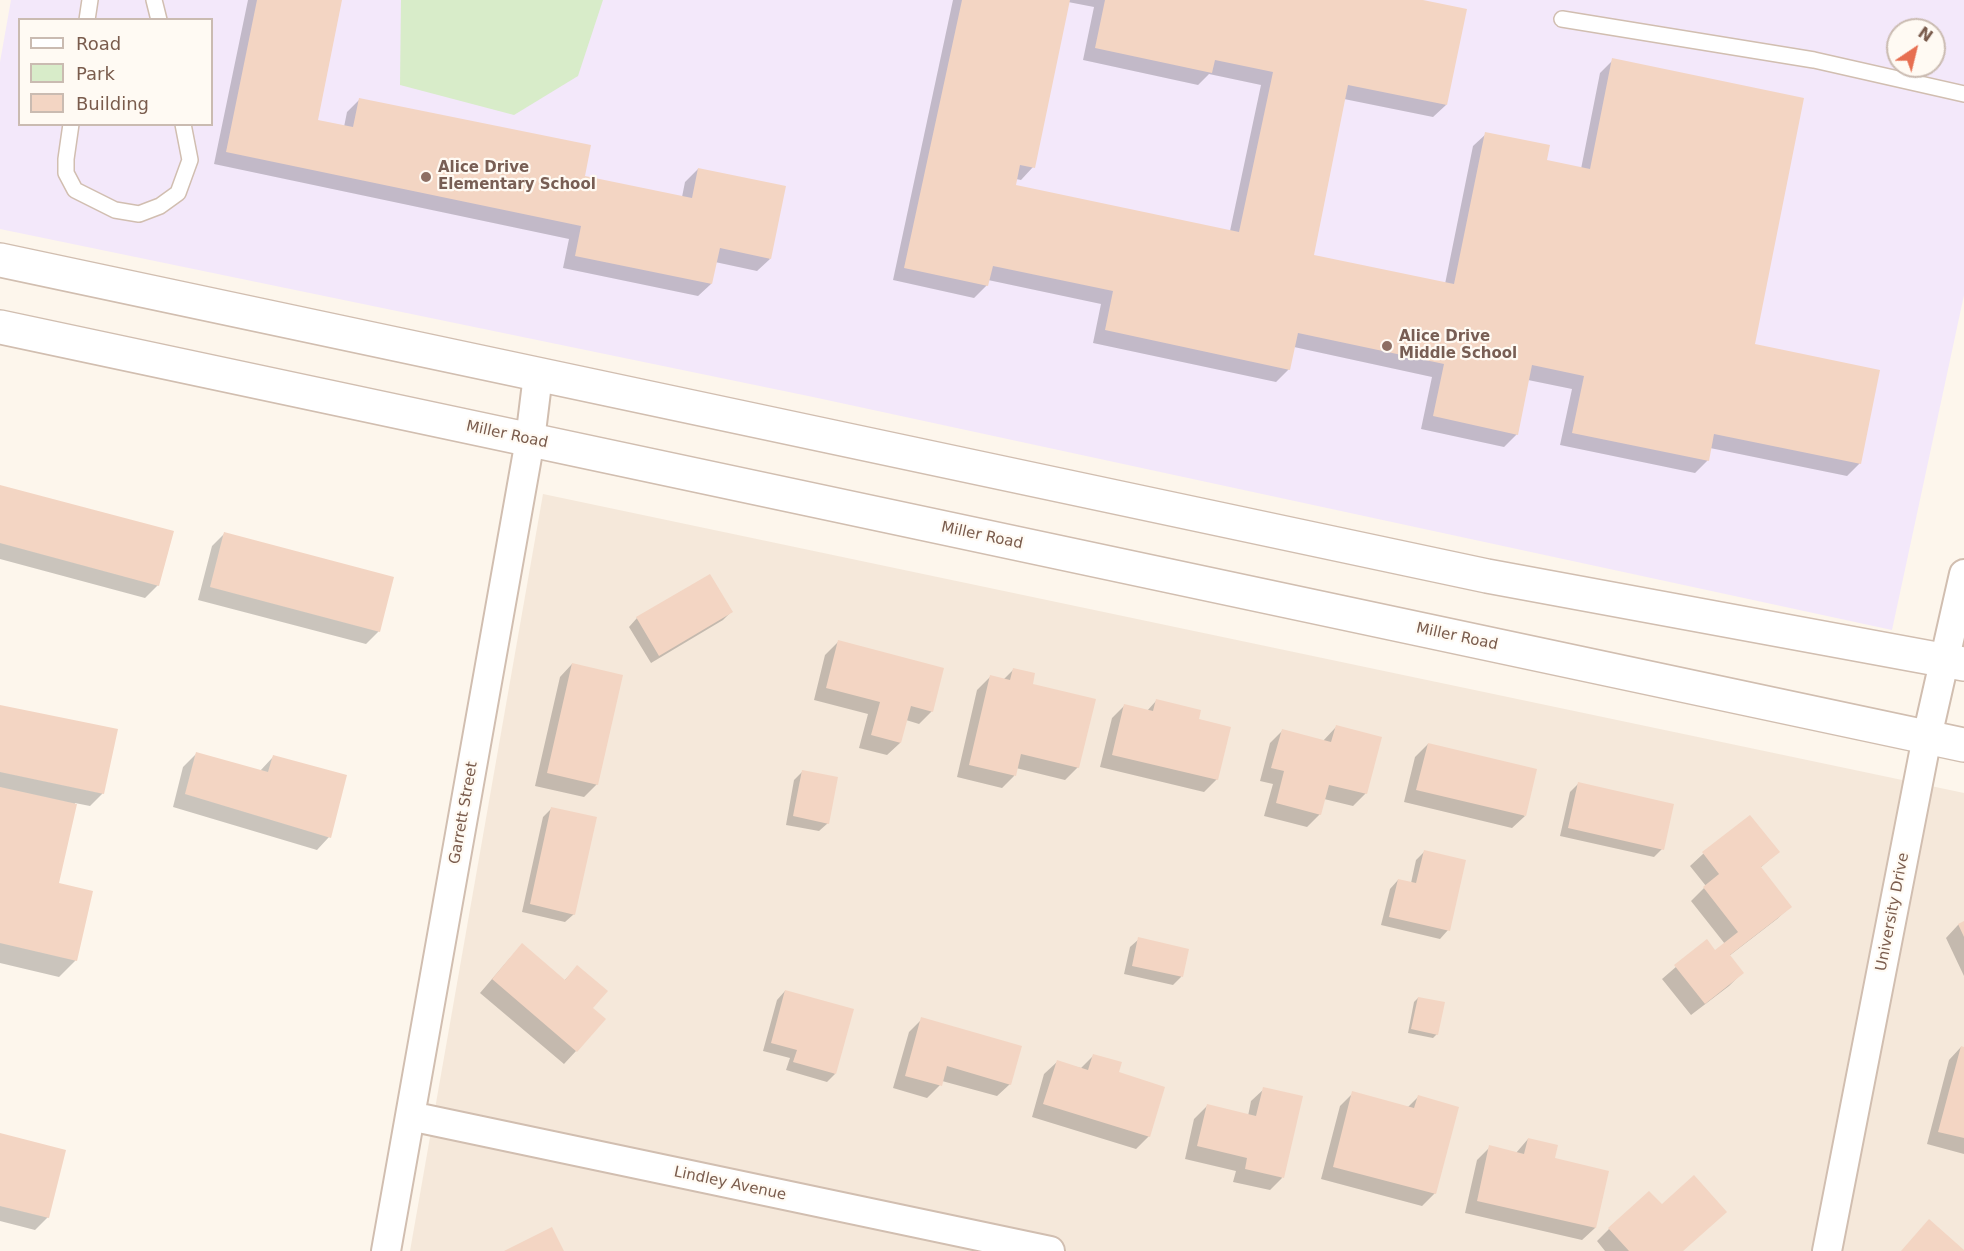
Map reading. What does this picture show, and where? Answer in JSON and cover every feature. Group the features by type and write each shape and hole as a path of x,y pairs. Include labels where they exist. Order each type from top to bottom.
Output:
{"street":[{"path":"0,260 1487,576 1954,662"},
{"name":"Miller Road","path":"0,327 1964,745"},
{"name":"Garrett Street","path":"386,1251 530,440 538,375"},
{"name":"University Drive","path":"1827,1251 1927,737 1954,662 1964,574"},
{"name":"Lindley Avenue","path":"410,1116 1005,1246 1050,1251"}],"lane":[{"path":"87,18 90,0"},
{"path":"154,0 158,18"},
{"path":"1562,19 1814,60 1963,90"},
{"path":"71,126 66,172 75,190 115,210 139,214 160,206 178,193 190,160 183,126"}],"shaded area":[{"name":"Alice Drive Middle School","path":"11,0 1964,0 1964,295 1892,630 813,397 0,229 0,62"},
{"path":"543,494 1964,793 1964,1251 410,1251"}],"green space":[{"path":"401,0 603,0 578,76 514,115 400,85"}],"building":[{"name":"Alice Drive Elementary School","path":"257,0 342,0 318,120 353,127 359,98 591,145 585,176 692,198 698,168 786,186 771,259 720,248 712,284 575,256 581,226 226,152"},
{"name":"Alice Drive Middle School","path":"962,0 1070,0 1035,168 1020,165 1016,185 1239,232 1273,72 1215,60 1212,73 1095,48 1105,0 1423,0 1467,9 1447,105 1348,85 1314,255 1454,284 1485,132 1550,145 1547,160 1590,169 1612,58 1804,98 1755,344 1880,370 1861,464 1714,434 1709,461 1572,433 1584,376 1532,365 1518,435 1433,416 1444,364 1298,333 1290,370 1105,330 1113,291 993,266 988,286 904,268"},
{"path":"0,485 174,531 159,586 0,543"},
{"path":"224,532 394,577 380,632 210,587"},
{"path":"710,574 733,612 659,656 636,617"},
{"path":"838,640 944,668 933,712 911,706 901,743 871,735 880,702 826,688"},
{"path":"572,663 623,675 598,785 547,773"},
{"path":"1013,668 1035,673 1033,684 1096,699 1079,768 1021,754 1016,776 969,765 990,675 1010,680"},
{"path":"1156,699 1201,710 1199,719 1231,727 1218,780 1112,755 1124,704 1153,711"},
{"path":"0,705 118,729 104,794 0,772"},
{"path":"1336,725 1382,737 1367,794 1329,785 1321,815 1276,803 1284,771 1271,768 1282,729 1331,742"},
{"path":"1428,743 1537,769 1526,816 1416,790"},
{"path":"196,752 268,772 273,755 347,775 331,838 185,794"},
{"path":"802,770 838,777 829,824 793,816"},
{"path":"1578,782 1674,804 1664,850 1568,828"},
{"path":"0,787 77,804 59,883 93,891 77,961 0,943"},
{"path":"551,807 597,817 575,915 530,904"},
{"path":"1750,815 1780,852 1761,867 1792,907 1730,955 1744,973 1705,1004 1674,965 1707,939 1715,950 1738,932 1703,887 1719,874 1702,852"},
{"path":"1424,850 1466,860 1450,931 1389,917 1398,879 1416,883"},
{"path":"1964,921 1964,937 1958,924"},
{"path":"1138,937 1189,949 1183,977 1132,966"},
{"path":"522,943 565,980 577,965 608,991 593,1008 606,1019 577,1052 492,979"},
{"path":"785,990 854,1009 836,1074 793,1062 797,1050 771,1043"},
{"path":"1418,997 1445,1002 1438,1035 1411,1029"},
{"path":"921,1017 1022,1046 1011,1085 947,1066 942,1086 905,1076"},
{"path":"1961,1046 1964,1047 1964,1138 1938,1132"},
{"path":"1093,1054 1122,1062 1119,1072 1165,1087 1150,1137 1043,1104 1057,1060 1088,1070"},
{"path":"1263,1087 1303,1096 1284,1178 1245,1169 1247,1158 1197,1146 1207,1104 1256,1116"},
{"path":"1352,1091 1414,1108 1418,1095 1459,1107 1436,1194 1333,1167"},
{"path":"0,1133 66,1150 49,1218 0,1206"},
{"path":"1528,1138 1558,1145 1555,1158 1609,1171 1596,1228 1477,1201 1489,1145 1524,1154"},
{"path":"1694,1175 1727,1212 1683,1251 1629,1251 1608,1228 1649,1191 1662,1204"},
{"path":"1929,1219 1964,1250 1964,1251 1901,1251"},
{"path":"552,1227 564,1251 504,1251"}],"place":[{"name":"Alice Drive Elementary School","path":"426,177"},
{"name":"Alice Drive Middle School","path":"1387,346"}]}
